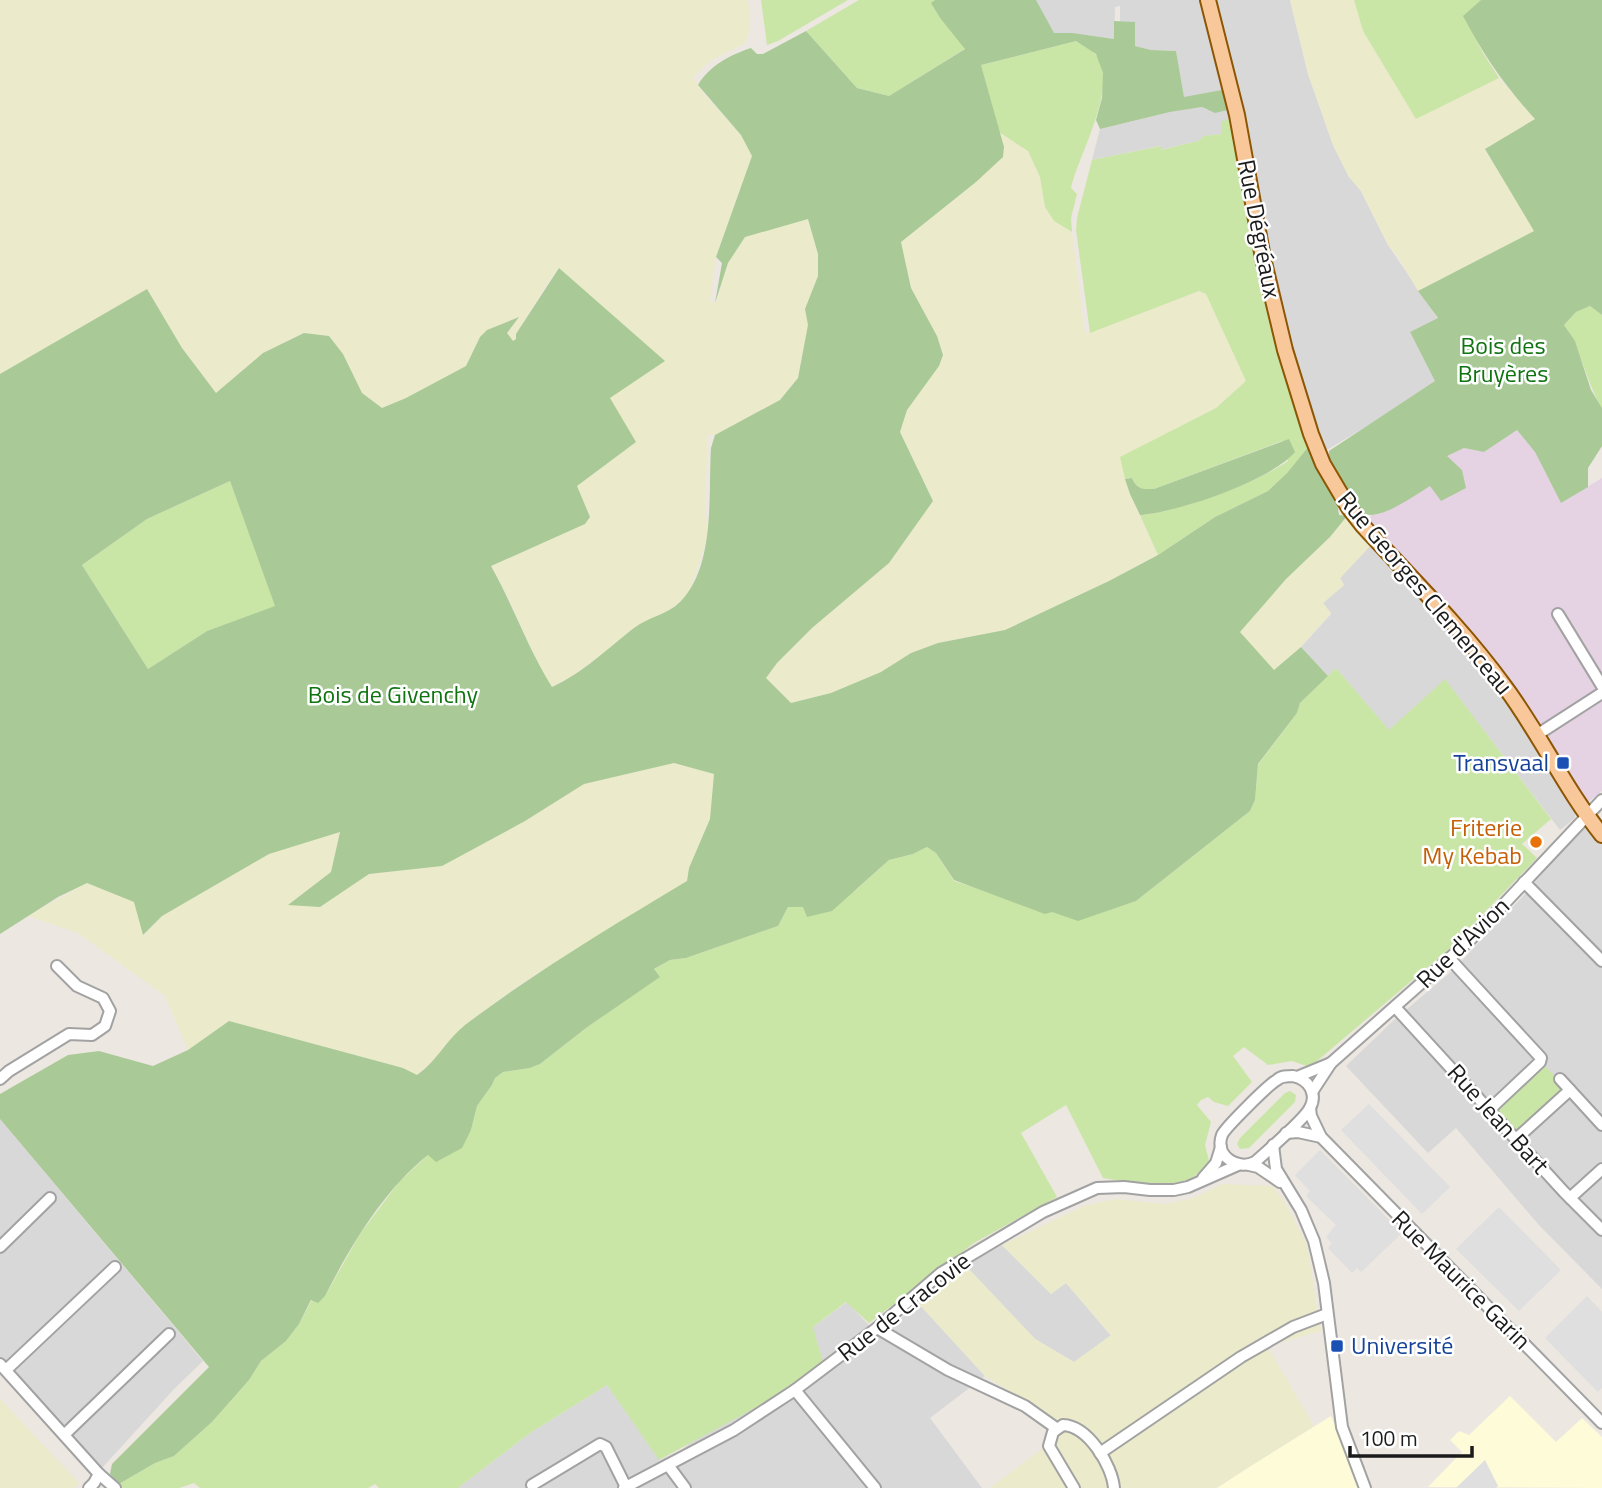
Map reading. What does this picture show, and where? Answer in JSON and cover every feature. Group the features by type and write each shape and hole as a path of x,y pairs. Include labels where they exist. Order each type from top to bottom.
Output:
{"main road":[{"name":"Rue Dégréaux","path":"1208,0 1240,128 1274,307 1319,455"},
{"name":"Rue Georges Clemenceau","path":"1319,455 1349,508 1490,666 1536,733 1586,815 1602,835"}],"street":[{"path":"1558,614 1602,686"},
{"path":"1536,733 1602,693"},
{"name":"Rue d'Avion","path":"1312,1092 1331,1063 1450,959 1602,800"},
{"path":"1524,882 1602,961"},
{"path":"1450,959 1541,1058 1540,1062 1489,1110"},
{"path":"0,1079 69,1034 92,1035 105,1026 110,1011 103,998 77,986 57,967"},
{"name":"Rue Jean Bart","path":"1395,1007 1602,1230"},
{"name":"Rue d'Avion","path":"1221,1147 1223,1132 1275,1081 1285,1076 1297,1077 1331,1063"},
{"path":"1297,1077 1307,1082 1312,1092 1310,1108"},
{"path":"1560,1079 1602,1125"},
{"path":"1516,1139 1570,1090"},
{"name":"Rue de Cracovie","path":"625,1487 737,1428 795,1390 877,1328 941,1273 1043,1212 1085,1193 1110,1187 1174,1190 1188,1187 1244,1165 1273,1145 1310,1108"},
{"name":"Rue Maurice Garin","path":"1310,1108 1321,1137 1602,1423"},
{"path":"1286,1133 1298,1132 1321,1137"},
{"path":"1273,1145 1274,1163 1301,1210 1314,1241 1324,1283 1342,1427 1365,1488"},
{"path":"1221,1147 1228,1159 1258,1167 1285,1185"},
{"path":"1200,1181 1216,1163 1221,1147"},
{"path":"1570,1198 1602,1169"},
{"path":"0,1247 50,1198"},
{"path":"115,1267 3,1367 99,1474 115,1488"},
{"path":"1100,1453 1241,1357 1293,1327 1327,1314"},
{"path":"877,1328 948,1370 1025,1406 1056,1428 1069,1426 1080,1430 1100,1453 1114,1481 1114,1488"},
{"path":"65,1434 169,1334"},
{"path":"795,1390 875,1488"},
{"path":"1056,1428 1049,1441 1050,1450 1074,1488"},
{"path":"532,1485 600,1444 606,1447 625,1487"},
{"path":"668,1465 685,1488"},
{"path":"89,1488 99,1474"}],"shaded area":[{"path":"1036,0 1290,0 1308,74 1333,145 1349,177 1361,191 1388,245 1438,319 1410,332 1436,381 1315,457 1221,134 1204,136 1198,141 1160,150 1160,146 1092,160 1100,129 1170,112 1202,107 1207,110 1226,89 1184,98 1176,51 1135,46 1135,23 1120,22 1120,6 1115,7 1114,39 1053,33"},
{"path":"1517,430 1535,452 1561,503 1602,478 1602,791 1586,804 1369,521 1371,515 1380,514 1430,486 1446,456 1464,448 1484,452"},
{"path":"1372,544 1494,678 1577,811 1574,819 1560,830 1445,680 1389,731 1336,668 1328,676 1301,647 1331,614 1323,603 1344,585 1340,578"},
{"path":"1588,828 1602,842 1602,1289 1538,1224 1456,1128 1428,1153 1346,1066 1393,1021 1453,970 1525,894 1581,829"},
{"path":"1369,1104 1450,1187 1422,1214 1341,1130"},
{"path":"0,1119 203,1361 101,1469 0,1359"},
{"path":"1320,1150 1402,1233 1361,1272 1357,1268 1352,1273 1328,1248 1332,1243 1326,1237 1336,1225 1306,1196 1310,1191 1295,1175"},
{"path":"1499,1207 1561,1270 1519,1311 1456,1249"},
{"path":"1002,1245 1051,1294 1066,1283 1111,1336 1074,1362 1035,1339 966,1266"},
{"path":"1587,1296 1602,1312 1602,1388 1598,1392 1545,1338"},
{"path":"847,1302 880,1337 918,1303 985,1376 930,1418 982,1488 458,1488 530,1433 607,1385 660,1460 683,1449 813,1327"},
{"path":"1510,1396 1556,1442 1582,1418 1602,1437 1602,1488 1428,1487 1462,1452 1450,1440 1459,1431 1469,1435"},
{"path":"1331,1416 1362,1488 1217,1488 1249,1467"},
{"path":"1485,1460 1498,1486 1496,1488 1456,1488"}],"green space":[{"path":"0,0 748,0 750,18 748,37 744,44 710,61 693,77 703,93 741,135 752,156 716,257 710,301 716,303 728,263 745,237 803,219 805,210 818,251 818,277 805,309 808,325 798,378 780,400 715,435 708,435 705,503 708,537 689,592 678,604 659,617 636,626 611,648 551,687 491,566 585,524 590,517 577,486 609,398 559,269 516,334 517,339 513,341 507,334 518,317 480,337 467,366 382,408 362,393 343,354 329,336 304,333 263,353 216,393 182,348 147,289 0,374"},
{"path":"761,0 848,0 767,45"},
{"path":"859,0 935,0 932,3 940,18 966,48 889,96 857,88 806,31"},
{"name":"Bois de Givenchy","path":"935,0 1036,0 1054,33 1114,39 1114,21 1135,22 1135,46 1176,51 1184,97 1227,89 1232,109 1215,113 1202,107 1100,129 1096,120 1102,98 1103,73 1096,54 1076,41 981,65 1004,147 1003,157 901,242 911,288 937,336 943,355 939,366 907,410 900,432 933,501 889,563 812,628 766,678 791,703 831,693 881,672 911,653 938,643 1005,630 1109,581 1158,555 1215,517 1268,491 1309,446 1318,471 1337,502 1339,515 1347,516 1330,537 1286,579 1240,632 1274,670 1301,647 1328,676 1300,703 1297,713 1258,764 1255,800 1250,811 1136,901 1078,921 1052,912 1045,914 954,880 936,853 927,847 889,860 832,911 807,917 803,907 788,907 778,926 686,958 670,960 654,969 660,977 586,1028 540,1064 503,1072 495,1078 477,1106 471,1130 462,1148 436,1162 428,1155 397,1185 357,1238 325,1296 318,1303 311,1300 299,1324 286,1341 261,1361 249,1380 212,1422 174,1456 155,1463 119,1484 110,1474 112,1464 209,1367 0,1119 0,1094 68,1055 99,1051 153,1066 188,1050 229,1021 403,1068 417,1075 458,1031 492,1005 574,950 687,881 689,868 710,819 714,774 674,763 584,784 525,821 442,866 369,874 320,907 288,905 331,872 340,832 269,854 162,916 143,935 134,902 87,883 58,897 0,934 0,374 147,289 182,348 216,393 263,353 304,333 329,336 343,354 362,393 382,408 466,366 480,337 487,330 519,317 507,333 513,341 516,339 516,334 559,268 665,361 610,398 636,442 577,486 590,517 585,524 491,566 535,658 552,687 585,667 639,624 669,610 680,602 692,587 705,550 711,448 715,435 780,400 798,378 808,325 805,309 818,276 818,254 808,219 745,237 728,263 715,303 722,263 716,257 752,156 741,135 698,85 708,72 728,58 751,48 757,54 763,54 806,31 857,88 889,96 965,49 931,3","holes":["230,481 275,606 207,631 148,669 82,565 147,519"]},
{"path":"1290,0 1354,0 1363,31 1416,119 1499,78 1535,119 1485,150 1535,231 1418,291 1388,245 1361,191 1349,177 1333,145 1308,74"},
{"path":"1354,0 1481,0 1464,16 1499,78 1416,119 1363,31"},
{"name":"Bois des Bruyères","path":"1481,0 1602,0 1602,315 1590,306 1576,312 1564,325 1575,341 1591,390 1602,408 1602,446 1588,468 1588,487 1561,503 1535,452 1517,430 1484,452 1464,448 1447,456 1462,470 1466,488 1441,501 1430,486 1389,510 1373,515 1366,514 1352,501 1337,476 1329,451 1435,381 1410,332 1438,318 1418,291 1534,231 1485,149 1535,119 1496,70 1463,16"},
{"path":"1076,41 1094,53 1101,66 1103,81 1096,119 1071,188 1077,194 1071,218 1072,232 1054,221 1045,207 1040,177 1028,151 999,132 981,65"},
{"path":"1233,117 1309,446 1268,491 1215,517 1158,555 1140,515 1217,495 1288,461 1282,441 1154,489 1141,488 1132,478 1125,479 1120,457 1216,408 1246,381 1206,294 1199,291 1090,333 1076,230 1077,218 1092,160 1161,146 1161,150 1198,141 1204,136 1221,134 1221,122"},
{"path":"999,132 1028,151 1040,177 1045,207 1054,221 1072,232 1085,334 1199,291 1206,294 1246,381 1216,408 1121,458 1130,494 1158,555 1005,630 938,643 911,653 881,672 831,693 791,703 766,678 812,628 889,563 933,501 900,432 907,410 939,366 943,355 937,336 911,288 901,242 1003,157 1004,147"},
{"path":"1590,306 1602,315 1602,408 1564,325 1576,312"},
{"path":"1289,439 1295,452 1266,474 1223,493 1157,513 1140,515 1125,479 1132,478 1141,488 1154,489"},
{"path":"230,481 276,607 207,631 148,669 82,565 147,519"},
{"path":"1347,516 1372,544 1340,578 1344,585 1323,603 1331,613 1301,647 1274,671 1240,632 1286,579 1330,537"},
{"path":"1336,668 1389,730 1445,679 1551,819 1522,844 1537,858 1449,949 1310,1067 1292,1061 1268,1065 1244,1047 1233,1056 1252,1082 1228,1106 1208,1097 1197,1105 1211,1122 1205,1145 1209,1161 1195,1175 1183,1181 1161,1185 1103,1178 1066,1105 1021,1133 1057,1197 974,1243 869,1323 846,1302 813,1327 823,1362 785,1392 659,1460 607,1385 530,1433 458,1488 379,1488 375,1484 368,1488 200,1488 194,1483 179,1488 123,1488 119,1484 155,1463 174,1456 212,1422 249,1380 261,1361 286,1341 312,1300 325,1296 360,1234 399,1182 428,1155 471,1130 477,1106 495,1078 503,1072 540,1064 659,977 653,970 670,960 686,958 778,926 788,907 803,907 856,890 889,860 927,847 936,853 954,881 1078,920 1136,901 1250,811 1255,800 1258,765 1297,713 1300,703"},
{"path":"674,763 714,774 710,819 689,868 687,881 522,983 466,1024 444,1046 439,1056 416,1075 403,1068 229,1021 188,1050 165,996 78,933 28,916 87,883 134,902 144,935 162,916 269,854 340,832 332,872 320,907 369,874 442,866 525,821 584,784"},
{"path":"1545,1066 1565,1087 1520,1133 1514,1132 1496,1113 1496,1108 1540,1067"},
{"path":"1290,1091 1296,1095 1295,1102 1249,1148 1240,1149 1237,1144 1240,1138"},
{"path":"1222,1184 1273,1186 1287,1206 1307,1245 1321,1331 1267,1346 1314,1426 1216,1488 990,1488 1059,1436 1031,1404 985,1376 918,1303 966,1266 1035,1339 1074,1362 1111,1335 1066,1283 1051,1294 1002,1245 1084,1206 1114,1199 1166,1204 1193,1198"},
{"path":"0,1399 79,1483 74,1488 0,1488"}],"place":[{"name":"Transvaal","path":"1563,763"},
{"name":"Friterie My Kebab","path":"1536,842"},
{"name":"Université","path":"1337,1346"}]}
